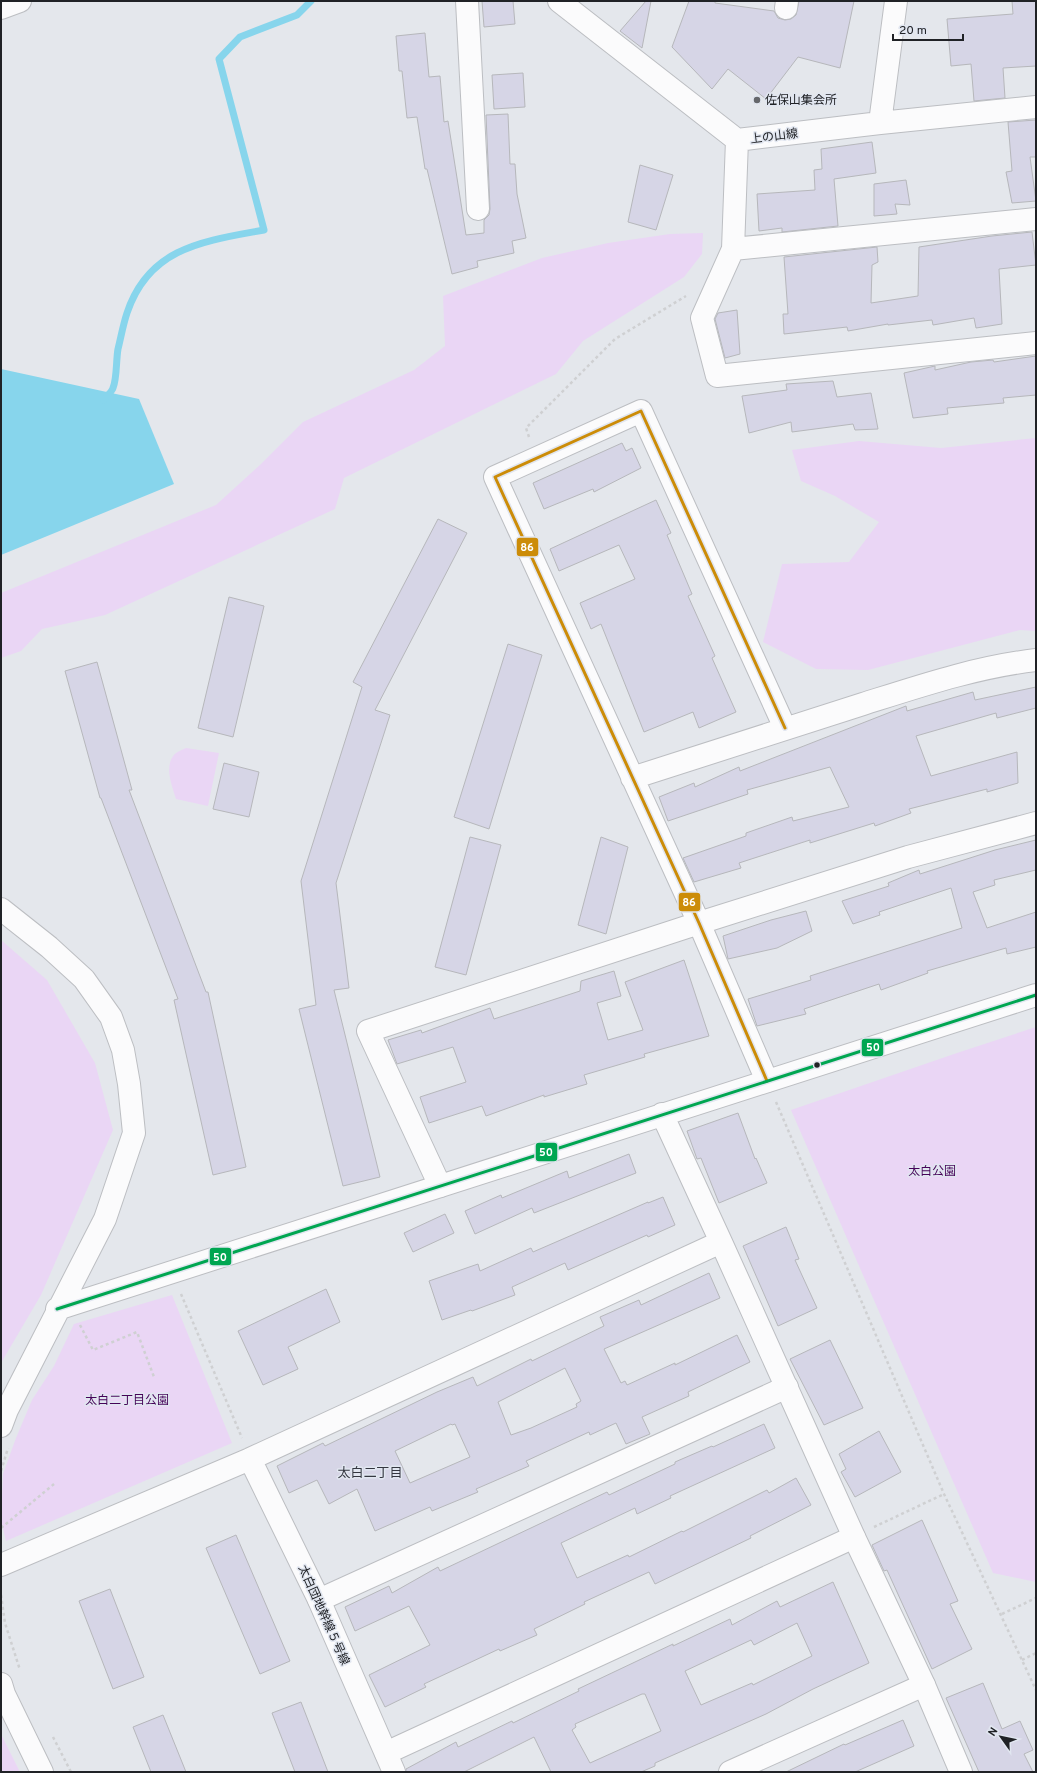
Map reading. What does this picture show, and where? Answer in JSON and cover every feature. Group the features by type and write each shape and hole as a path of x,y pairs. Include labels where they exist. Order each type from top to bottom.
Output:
{"street":[{"path":"1,8 20,1"},
{"path":"467,1 478,209"},
{"name":"上の山線","path":"559,1 737,140 880,123 1036,107"},
{"path":"880,123 896,1"},
{"path":"737,140 733,249 702,318 717,376 1036,343"},
{"path":"733,249 1036,219"},
{"path":"767,1081 699,923 495,477 641,411 785,728"},
{"path":"632,778 958,674 1014,662 1036,660"},
{"path":"440,1186 368,1031 699,923 908,857 1036,822"},
{"path":"1,909 49,947 84,979 110,1017 123,1050 130,1084 134,1134 105,1219 67,1314 6,1410 1,1426"},
{"path":"67,1314 172,1272 1036,995"},
{"path":"662,1114 722,1242 854,1537 924,1685 961,1772"},
{"path":"1,1565 250,1459 722,1242"},
{"path":"319,1600 787,1386"},
{"name":"太白団地幹線５号線","path":"250,1459 319,1600 390,1763"},
{"path":"390,1763 854,1537"},
{"path":"1,1684 4,1694 42,1772"},
{"path":"730,1772 924,1685"}],"path":[{"path":"526,428 615,339 686,296 710,299"},
{"path":"767,1081 944,1494 1002,1614 1036,1690"},
{"path":"172,1272 250,1459"},
{"path":"67,1314 94,1350 137,1332 154,1377"},
{"path":"1,1528 54,1484"},
{"path":"854,1537 944,1494"},
{"path":"1,1595 5,1623 23,1675"},
{"path":"1002,1614 1036,1598"},
{"path":"1022,1660 1036,1653"},
{"path":"50,1732 71,1772"}],"green space":[{"path":"703,233 702,254 684,277 583,341 556,374 344,478 335,509 105,615 42,629 21,651 1,658 1,593 216,505 261,464 303,422 414,370 445,346 443,296 542,258 608,243 670,234"},
{"path":"1036,438 1036,631 1020,630 868,670 816,669 763,642 782,564 849,562 879,522 835,496 801,481 792,450 859,441 941,448"},
{"path":"186,748 219,753 208,806 176,799 171,783 169,771 170,765 175,754"},
{"path":"1,940 47,980 95,1063 113,1130 41,1295 1,1363"},
{"name":"太白公園","path":"1036,1027 1036,1582 993,1573 791,1110"},
{"name":"太白二丁目公園","path":"172,1295 232,1443 6,1541 1,1520 3,1474 32,1400 54,1366 74,1324"},
{"path":"1,1734 20,1772 1,1772"}],"water":[{"path":"1,369 139,399 174,484 1,555"}],"building":[{"path":"482,1 513,1 515,24 484,27"},
{"path":"646,1 651,1 642,48 620,31"},
{"path":"689,1 715,1 715,3 774,11 778,18 785,20 791,19 796,15 799,1 854,1 840,68 798,57 766,99 728,69 712,89 672,47"},
{"path":"1012,1 1036,1 1036,66 1003,68 1005,98 974,101 971,64 951,66 947,19 1013,14"},
{"path":"425,33 429,77 440,76 444,122 448,121 466,235 484,233 484,220 489,215 490,209 486,115 508,114 510,164 515,164 517,194 526,238 512,241 514,253 477,261 478,267 452,274 427,169 425,169 417,117 407,118 402,71 399,71 396,36"},
{"path":"523,73 525,107 494,109 492,75"},
{"path":"1036,120 1036,157 1030,157 1036,201 1012,203 1006,172 1012,171 1008,122"},
{"path":"872,142 876,173 834,179 838,226 782,232 782,228 759,231 757,194 815,190 814,170 822,169 821,149"},
{"path":"640,165 673,175 656,230 628,222"},
{"path":"906,180 910,205 895,204 897,214 874,216 874,184"},
{"path":"1032,232 1036,265 999,269 1002,324 976,328 974,318 933,325 932,320 888,324 848,331 847,327 784,334 783,314 788,314 784,257 877,247 878,262 872,265 871,303 918,296 919,247 992,236"},
{"path":"737,310 740,354 725,358 715,319 718,313"},
{"path":"1036,356 1036,395 1003,398 1004,403 947,408 948,414 913,418 904,373 935,366 935,370 971,362 993,360 994,362"},
{"path":"833,381 837,397 871,393 878,429 855,430 853,424 792,432 791,422 749,433 742,396 787,390 786,384"},
{"path":"622,443 626,451 632,448 641,468 594,492 593,489 544,509 533,483"},
{"path":"656,500 671,533 667,535 692,594 688,596 715,656 712,658 736,712 699,728 693,712 644,732 601,624 591,629 580,603 635,579 619,545 559,571 550,549"},
{"path":"438,519 467,533 375,710 390,715 336,883 349,988 334,990 380,1177 343,1186 299,1009 316,1005 301,881 362,687 353,682"},
{"path":"229,597 264,606 233,737 198,728"},
{"path":"508,644 542,655 489,829 454,817"},
{"path":"97,662 132,790 129,790 206,992 208,992 246,1167 213,1175 174,1000 178,999 100,798 65,671"},
{"path":"1036,687 1036,708 997,718 996,713 916,736 931,776 1017,752 1018,783 987,792 987,789 909,809 911,813 875,826 874,823 810,843 810,840 739,863 741,868 694,882 683,858 746,836 746,833 792,817 793,821 849,807 830,767 747,790 748,794 668,821 659,797 694,783 695,787 739,767 740,771 906,706 907,711 973,692 975,700"},
{"path":"224,763 259,772 249,817 213,809"},
{"path":"470,837 501,845 466,975 435,967"},
{"path":"601,837 628,847 606,934 578,925"},
{"path":"1036,840 1036,870 994,880 995,885 973,892 987,928 1036,912 1036,947 1007,954 1006,948 927,971 928,973 881,990 879,984 804,1009 806,1014 757,1026 748,999 811,980 810,976 962,928 951,888 879,912 880,915 853,924 842,901 889,886 888,883 919,870 920,874 995,850"},
{"path":"806,911 812,931 777,948 728,959 723,936 771,920"},
{"path":"684,960 709,1036 644,1054 645,1057 584,1075 587,1084 544,1097 544,1095 486,1116 482,1106 429,1123 420,1097 466,1082 453,1047 397,1064 388,1040 421,1030 422,1033 490,1008 494,1019 580,991 581,981 614,971 621,996 597,1003 608,1040 643,1030 625,982"},
{"path":"738,1113 755,1159 756,1158 767,1183 719,1203 701,1158 697,1159 687,1131"},
{"path":"629,1154 636,1173 534,1213 532,1208 475,1234 465,1211 501,1195 502,1198 567,1171 569,1178"},
{"path":"663,1197 675,1225 648,1237 647,1235 568,1270 565,1263 512,1287 515,1295 472,1311 471,1310 442,1320 429,1281 478,1264 480,1271 531,1248 533,1252 648,1202"},
{"path":"445,1214 454,1233 413,1252 404,1233"},
{"path":"786,1227 799,1259 795,1260 817,1308 778,1326 743,1246"},
{"path":"709,1273 720,1298 604,1349 621,1383 625,1381 627,1385 675,1363 675,1365 737,1335 750,1362 688,1392 689,1396 642,1417 650,1434 626,1444 616,1423 590,1435 589,1432 526,1461 529,1466 476,1489 478,1492 432,1511 430,1507 375,1531 357,1489 329,1504 317,1480 289,1493 277,1466 323,1443 325,1446 437,1392 473,1377 477,1386 531,1359 532,1361 604,1326 600,1317 639,1300 641,1305","holes":["565,1368 581,1401 576,1404 577,1407 531,1428 511,1435 498,1402","451,1424 455,1424 470,1457 410,1483 395,1451"]},
{"path":"326,1289 340,1322 288,1347 298,1369 263,1385 238,1331"},
{"path":"830,1340 863,1408 824,1425 790,1359"},
{"path":"764,1424 775,1448 670,1496 671,1498 637,1514 635,1508 561,1543 577,1578 628,1555 629,1557 767,1490 769,1493 796,1478 811,1505 750,1536 751,1538 655,1584 649,1572 584,1602 585,1604 534,1629 537,1635 500,1651 499,1649 424,1684 426,1687 385,1707 369,1675 430,1645 409,1606 355,1631 345,1607 389,1586 392,1593 438,1567 440,1571 607,1492 609,1495 675,1464 675,1462"},
{"path":"879,1431 901,1472 855,1497 841,1472 846,1469 839,1454"},
{"path":"922,1520 958,1601 950,1604 972,1649 932,1669 887,1570 884,1571 872,1545"},
{"path":"236,1535 290,1661 260,1674 206,1548"},
{"path":"833,1582 869,1663 813,1689 766,1714 655,1763 655,1766 641,1772 551,1772 534,1737 464,1772 406,1772 406,1769 456,1742 458,1747 512,1721 513,1723 579,1691 578,1689 673,1644 673,1646 730,1619 732,1625 777,1601 780,1607","holes":["797,1623 812,1656 753,1685 752,1683 701,1705 685,1671 751,1640 754,1645","645,1694 661,1731 590,1763 572,1730 576,1727 575,1724"]},
{"path":"110,1589 144,1677 113,1689 79,1601"},
{"path":"983,1683 1002,1729 1020,1721 1033,1750 1024,1754 1033,1772 979,1772 946,1698"},
{"path":"301,1702 328,1772 295,1772 272,1713"},
{"path":"163,1715 186,1772 151,1772 133,1727"},
{"path":"903,1720 914,1746 855,1772 786,1772 844,1744 845,1745"}],"waterway":[{"path":"104,400 112,390 114,384 118,349 127,313 137,291 149,274 164,261 181,251 220,238 264,230 219,59 240,37 297,15 311,1"}],"transit line":[{"name":"86","path":"767,1081 699,923 495,477 641,411 785,728"},
{"name":"50","path":"57,1309 1036,995"}],"place":[{"name":"佐保山集会所","path":"757,100"}],"district":[{"name":"太白二丁目","path":"370,1472"}]}
